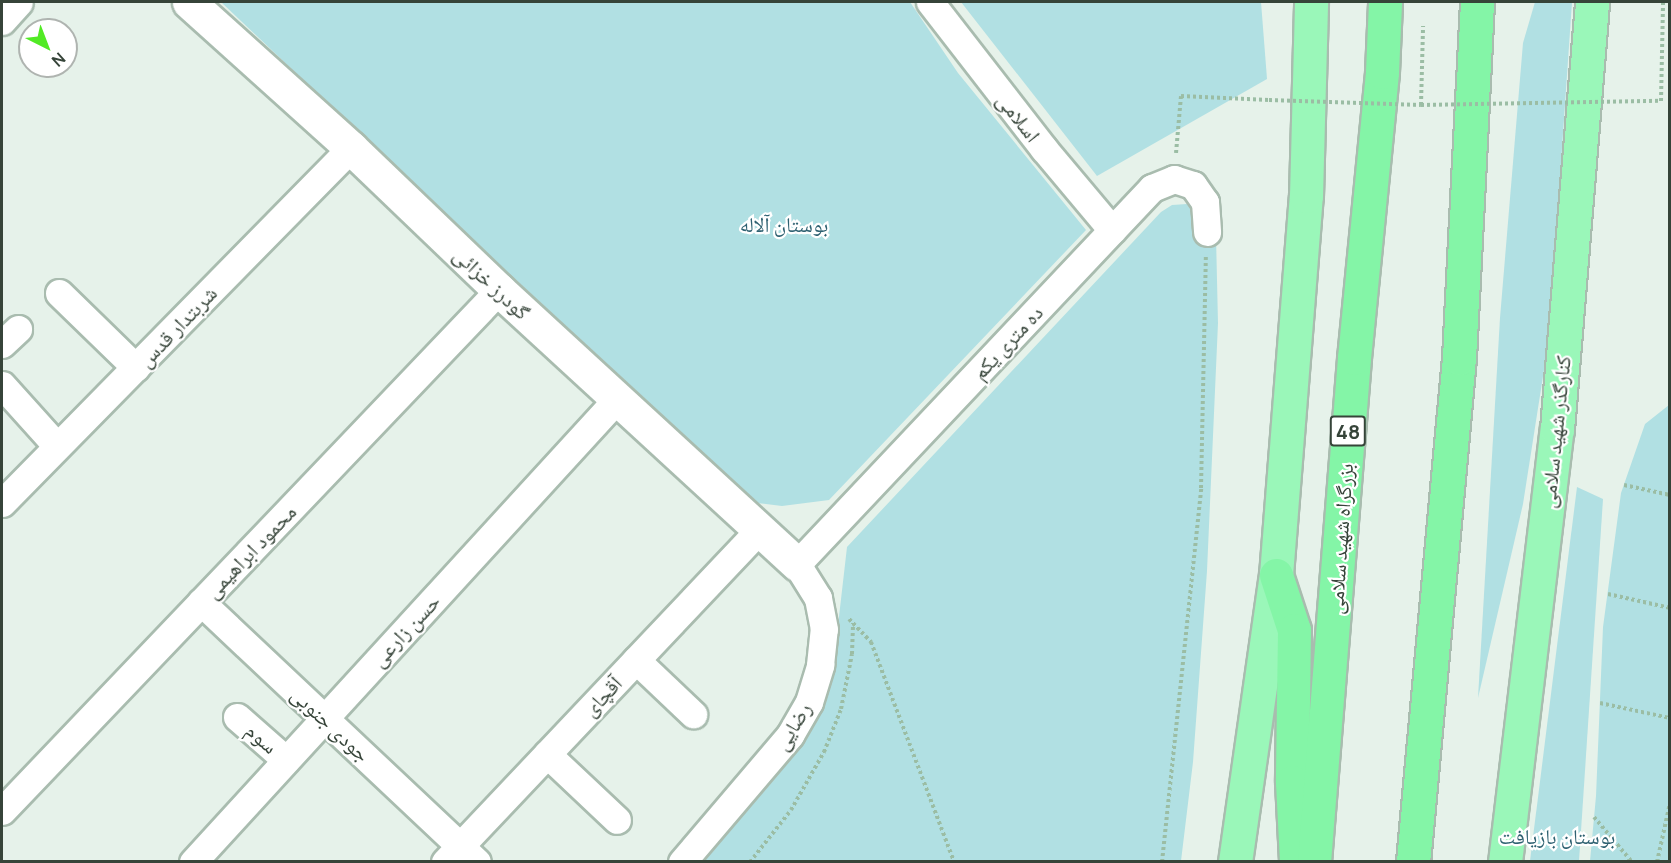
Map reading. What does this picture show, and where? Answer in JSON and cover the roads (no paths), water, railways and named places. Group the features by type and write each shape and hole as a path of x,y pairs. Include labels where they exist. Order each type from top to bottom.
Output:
{"highway":[{"name":"بزرگراه شهید سلامی","path":"1314,861 1354,358 1382,72 1385,2"},
{"path":"1413,861 1460,358 1477,2"},
{"path":"1276,575 1294,630 1292,782 1296,861"}],"main road":[{"path":"1235,861 1276,575 1306,196 1311,2"},
{"name":"کنارگذر شهید سلامی","path":"1505,861 1557,429 1592,2"}],"street":[{"path":"2,21 19,2"},
{"name":"گودرز خزائی","path":"189,2 351,148 498,290 797,564"},
{"name":"اسلامی","path":"930,2 1044,149 1112,230"},
{"name":"شربتدار قدس","path":"2,503 351,148"},
{"name":"ده متری یکم","path":"797,564 1152,188 1174,179 1193,185 1205,202 1207,232"},
{"name":"محمود ابراهیمی","path":"2,812 498,290"},
{"path":"59,293 136,368"},
{"path":"2,385 57,446"},
{"name":"حسن زارعی","path":"193,861 617,399"},
{"name":"آقچای","path":"461,856 547,754 759,530"},
{"name":"رضایی","path":"682,861 790,735 809,702 820,664 824,629 818,598 797,564"},
{"name":"جودی جنوبی","path":"201,602 324,718 461,856"},
{"path":"636,660 693,714"},
{"name":"سوم","path":"237,717 286,760"},
{"path":"547,754 617,820"}],"park label":[{"name":"بوستان آلاله","path":"784,224"},
{"name":"بوستان بازیافت","path":"1557,836"}]}
